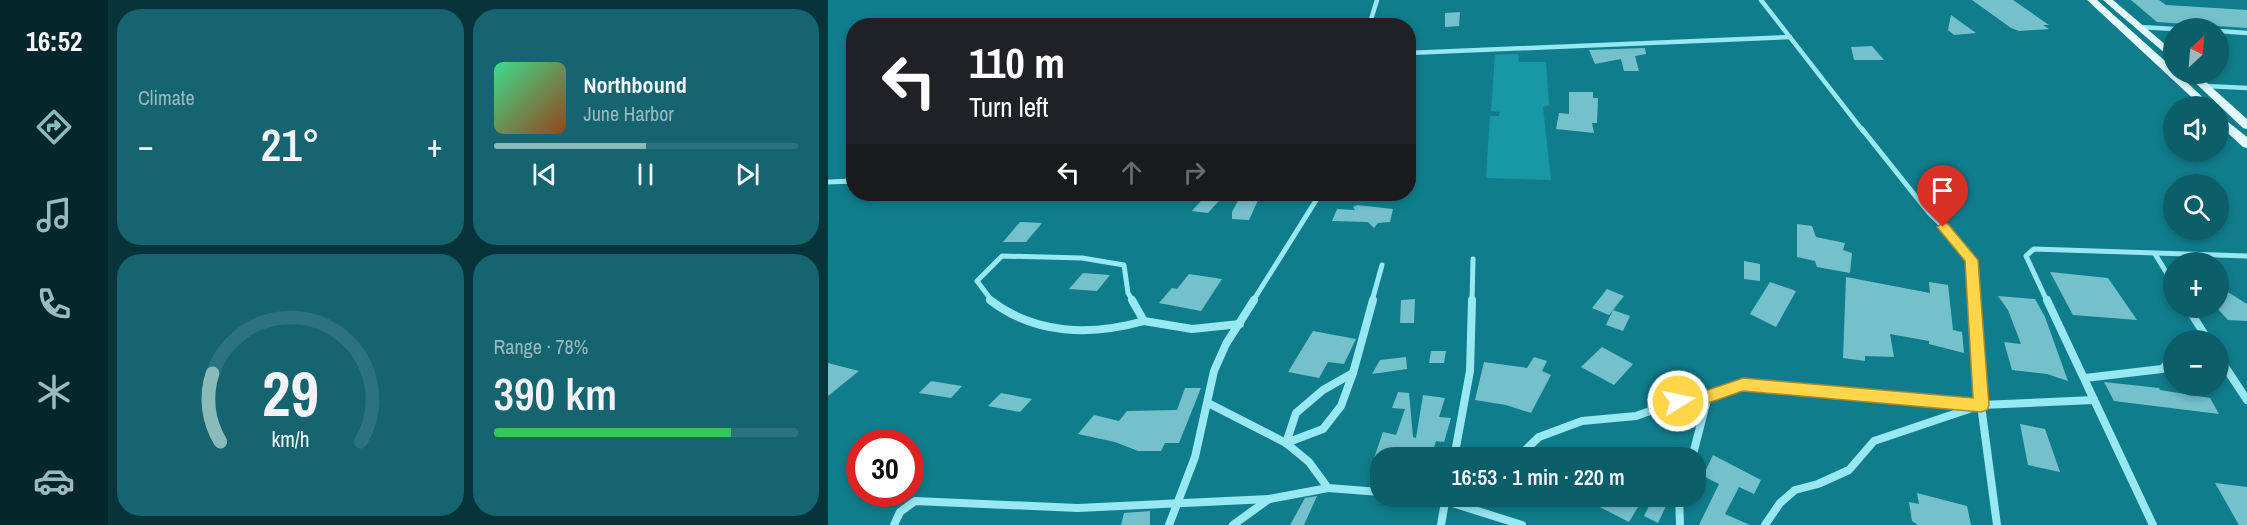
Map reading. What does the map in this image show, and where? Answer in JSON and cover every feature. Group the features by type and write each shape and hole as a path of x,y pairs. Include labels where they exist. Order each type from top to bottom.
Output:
{"main road":[{"path":"2092,0 2196,96"},
{"path":"2108,0 2163,48"},
{"path":"2203,84 2247,125"},
{"path":"2229,127 2247,144"}],"street":[{"path":"1371,18 1377,0"},
{"path":"1761,0 1923,206 1957,240 1971,260 1981,405 1997,525"},
{"path":"2139,27 2163,28"},
{"path":"2229,32 2247,33"},
{"path":"1416,53 1790,37"},
{"path":"2205,86 2247,88"},
{"path":"828,182 846,181"},
{"path":"1169,525 1179,504 1208,403 1214,371 1226,344 1316,201"},
{"path":"2153,525 2026,256 2034,249 2247,256"},
{"path":"2155,254 2163,267"},
{"path":"1144,321 1128,293 1124,265 1082,258 1002,256 977,281 984,296 1004,311 1031,325 1064,330 1120,330 1144,321 1174,329 1203,331 1240,324"},
{"path":"1456,447 1470,371 1473,259"},
{"path":"1286,443 1323,429 1341,406 1353,373 1382,265"},
{"path":"2085,378 2163,368"},
{"path":"1286,443 1296,413 1323,390 1353,373"},
{"path":"2229,373 2247,400"},
{"path":"1528,447 1539,437 1581,421 1636,416 1678,401 1708,396 1743,384 1981,405 2094,400"},
{"path":"1695,447 1708,396"},
{"path":"1208,403 1286,443 1309,462 1328,488"},
{"path":"1765,525 1780,503 1795,490 1818,484 1849,470 1874,441 1981,405"},
{"path":"894,525 900,512 915,501 1078,508 1269,499 1328,488 1370,491"},
{"path":"1233,525 1269,499"},
{"path":"1441,525 1446,507"},
{"path":"1473,507 1522,525"},
{"path":"1679,507 1680,525"}],"shaded area":[{"path":"1518,54 1519,62 1546,62 1549,105 1543,107 1551,180 1486,178 1490,116 1499,116 1500,112 1491,111 1495,55"}],"building":[{"path":"1972,0 2013,0 2049,25 2043,25 2049,29 2019,31 2011,28"},
{"path":"2131,0 2159,0 2166,5 2247,10 2247,28 2229,27 2229,18 2163,18 2163,22 2157,22"},
{"path":"1460,12 1459,26 1445,27 1445,13"},
{"path":"1951,15 1976,33 1954,35 1948,30"},
{"path":"1872,46 1884,60 1854,60 1851,47"},
{"path":"1645,48 1646,54 1635,56 1639,71 1624,71 1621,59 1595,64 1589,50"},
{"path":"1569,92 1593,92 1593,98 1598,98 1597,123 1592,123 1594,133 1556,129 1559,113 1569,114"},
{"path":"1201,201 1219,201 1208,213 1192,211"},
{"path":"1238,201 1258,201 1249,220 1232,219 1232,212"},
{"path":"1357,205 1393,209 1390,222 1378,223 1374,228 1368,222 1332,221 1337,209 1355,210 1353,207"},
{"path":"1020,222 1042,223 1026,242 1003,242"},
{"path":"1797,224 1812,226 1816,237 1845,243 1843,250 1852,253 1850,273 1817,267 1815,261 1797,257"},
{"path":"1744,261 1760,264 1760,281 1744,279"},
{"path":"2050,272 2108,278 2137,320 2073,315"},
{"path":"1083,273 1110,275 1097,291 1069,289"},
{"path":"1189,274 1222,279 1201,311 1159,303 1172,288 1177,289"},
{"path":"1846,277 1930,293 1929,282 1948,285 1953,330 1962,332 1964,353 1929,344 1929,341 1890,334 1894,357 1865,356 1865,361 1843,358"},
{"path":"1770,282 1796,291 1776,327 1750,314"},
{"path":"1607,289 1624,296 1609,315 1592,308"},
{"path":"2229,293 2247,304 2247,321 2226,318 2229,318"},
{"path":"1998,296 2035,299 2045,317 2068,381 2047,374 2012,370 2004,342 2021,344 2008,310"},
{"path":"1415,299 1414,323 1400,323 1401,300"},
{"path":"1613,310 1630,316 1623,331 1606,325"},
{"path":"1313,331 1356,339 1344,364 1328,362 1319,378 1288,372"},
{"path":"1602,347 1633,364 1614,385 1581,367"},
{"path":"1431,351 1446,351 1444,363 1429,363"},
{"path":"1406,357 1407,369 1372,374 1380,360"},
{"path":"1534,357 1547,361 1542,371 1551,375 1531,413 1506,405 1475,400 1484,362 1527,368"},
{"path":"828,363 859,371 828,396"},
{"path":"931,381 962,386 951,398 919,393"},
{"path":"2104,382 2159,388 2163,390 2163,396 2210,398 2219,414 2114,401"},
{"path":"1185,388 1201,388 1179,443 1165,443 1161,451 1138,451 1115,442 1078,434 1094,415 1119,421 1127,411 1177,410"},
{"path":"1398,392 1409,393 1413,437 1416,438 1423,395 1445,398 1439,417 1451,418 1444,442 1436,441 1434,447 1378,447 1383,432 1396,435 1405,409 1392,408"},
{"path":"1001,393 1032,399 1020,412 988,406"},
{"path":"2020,424 2045,429 2060,472 2028,465"},
{"path":"1713,455 1761,480 1754,494 1739,487 1725,514 1750,525 1699,525 1719,484 1706,478 1706,470"},
{"path":"2215,483 2247,487 2247,525 2239,525"},
{"path":"1917,493 1967,506 1971,525 1918,525 1912,521 1909,502 1919,504"},
{"path":"1317,496 1304,525 1290,525 1305,498"},
{"path":"1600,507 1638,507 1629,522"},
{"path":"1648,507 1666,507 1658,523 1644,516"},
{"path":"1150,511 1150,525 1121,525 1124,513"}],"route":[{"path":"1678,401 1708,396 1743,384 1981,405 1981,370 1971,260 1957,240 1943,227"}]}
